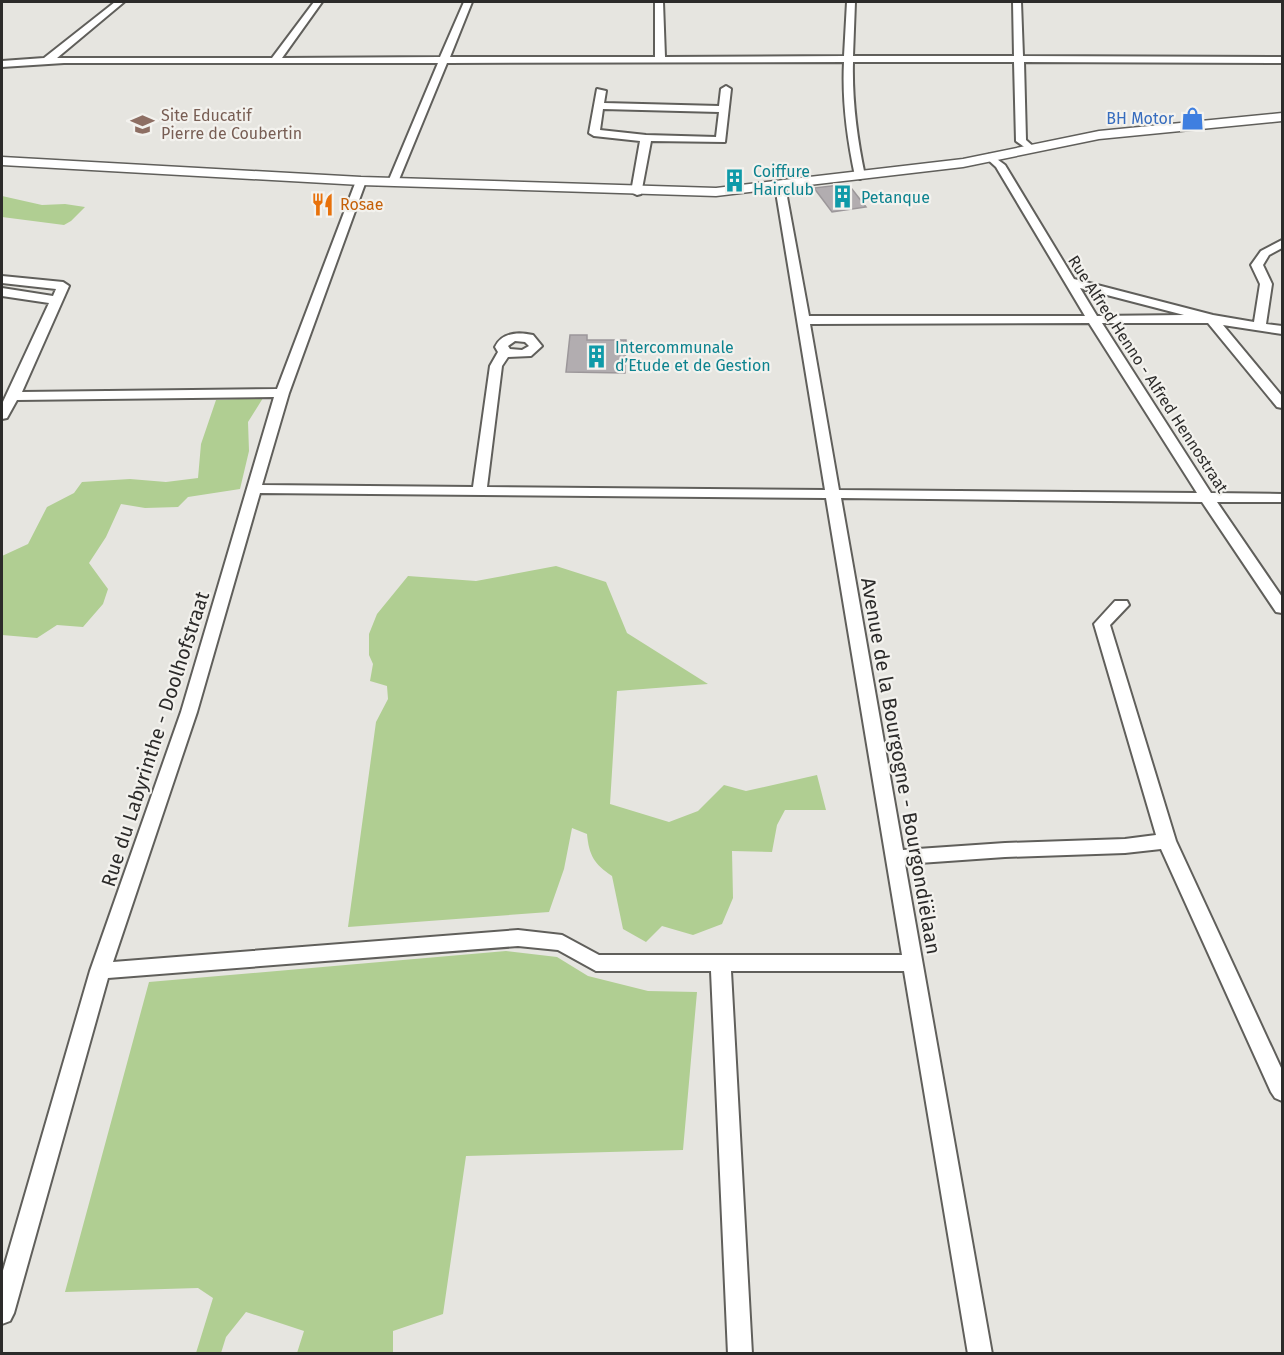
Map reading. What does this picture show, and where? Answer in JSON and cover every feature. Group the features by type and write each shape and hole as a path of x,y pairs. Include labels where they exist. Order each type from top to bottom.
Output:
{"street":[{"path":"48,60 120,2"},
{"path":"276,59 318,2"},
{"path":"393,182 468,2"},
{"path":"659,2 660,59"},
{"path":"851,2 847,60 851,134 860,176"},
{"path":"1017,2 1021,141 1030,148"},
{"path":"2,64 48,60 276,59 442,61 1019,58 1282,60"},
{"path":"601,91 594,133 646,138 721,140 726,89"},
{"path":"598,106 724,109"},
{"path":"2,161 361,181 637,192 716,192 963,163 1099,135 1282,117"},
{"path":"637,192 646,138"},
{"name":"Rue Alfred Henno - Alfred Hennostraat","path":"990,157 1000,165 1091,318 1282,608"},
{"name":"Rue du Labyrinthe - Doolhofstraat","path":"2,1313 100,971 189,712 256,489 282,393 361,181"},
{"name":"Avenue de la Bourgogne - Bourgondiëlaan","path":"780,186 831,495 980,1353"},
{"path":"1260,325 1266,284 1257,265 1265,253 1282,243"},
{"path":"2,279 63,286 13,396 2,415"},
{"path":"1068,281 1212,319 1282,404"},
{"path":"2,292 57,300"},
{"path":"802,320 1212,319 1282,330"},
{"path":"479,492 496,366 505,352"},
{"path":"13,396 282,393"},
{"path":"256,489 1282,498"},
{"path":"1121,605 1102,624 1167,842 1282,1092"},
{"path":"894,858 1167,842"},
{"path":"100,971 518,938 562,944 596,963 912,963"},
{"path":"721,964 740,1353"}],"green space":[{"path":"2,196 42,205 65,204 85,207 64,225 2,217"},
{"path":"263,398 248,422 249,451 240,489 188,497 178,507 145,508 121,504 106,537 89,563 108,589 103,604 83,627 57,625 37,638 2,635 2,556 28,544 47,507 74,493 82,482 130,479 166,482 198,478 201,444 216,400"},
{"path":"556,566 606,582 627,633 708,684 617,691 610,804 669,822 698,811 724,785 746,791 817,775 826,810 785,810 777,825 772,852 732,851 733,898 722,924 693,935 662,926 646,942 623,929 612,876 594,858 589,848 587,834 572,828 564,869 549,912 348,927 376,722 388,699 387,686 370,681 373,664 369,655 369,634 377,614 408,576 476,581"},
{"path":"506,951 557,957 588,976 648,991 697,992 683,1150 466,1156 443,1314 393,1331 393,1353 297,1353 304,1331 246,1312 226,1337 221,1353 196,1353 213,1298 198,1288 65,1292 149,982"}],"building":[{"name":"Petanque","path":"848,184 866,207 832,212 814,188"},
{"name":"Intercommunale d’Etude et de Gestion","path":"570,335 587,335 587,340 626,340 625,373 566,372"}],"place":[{"name":"BH Motor","path":"1192,118"},
{"name":"Site Educatif Pierre de Coubertin","path":"143,124"},
{"name":"Coiffure Hairclub","path":"735,180"},
{"name":"Petanque","path":"843,197"},
{"name":"Rosae","path":"322,204"},
{"name":"Intercommunale d’Etude et de Gestion","path":"597,356"}]}
